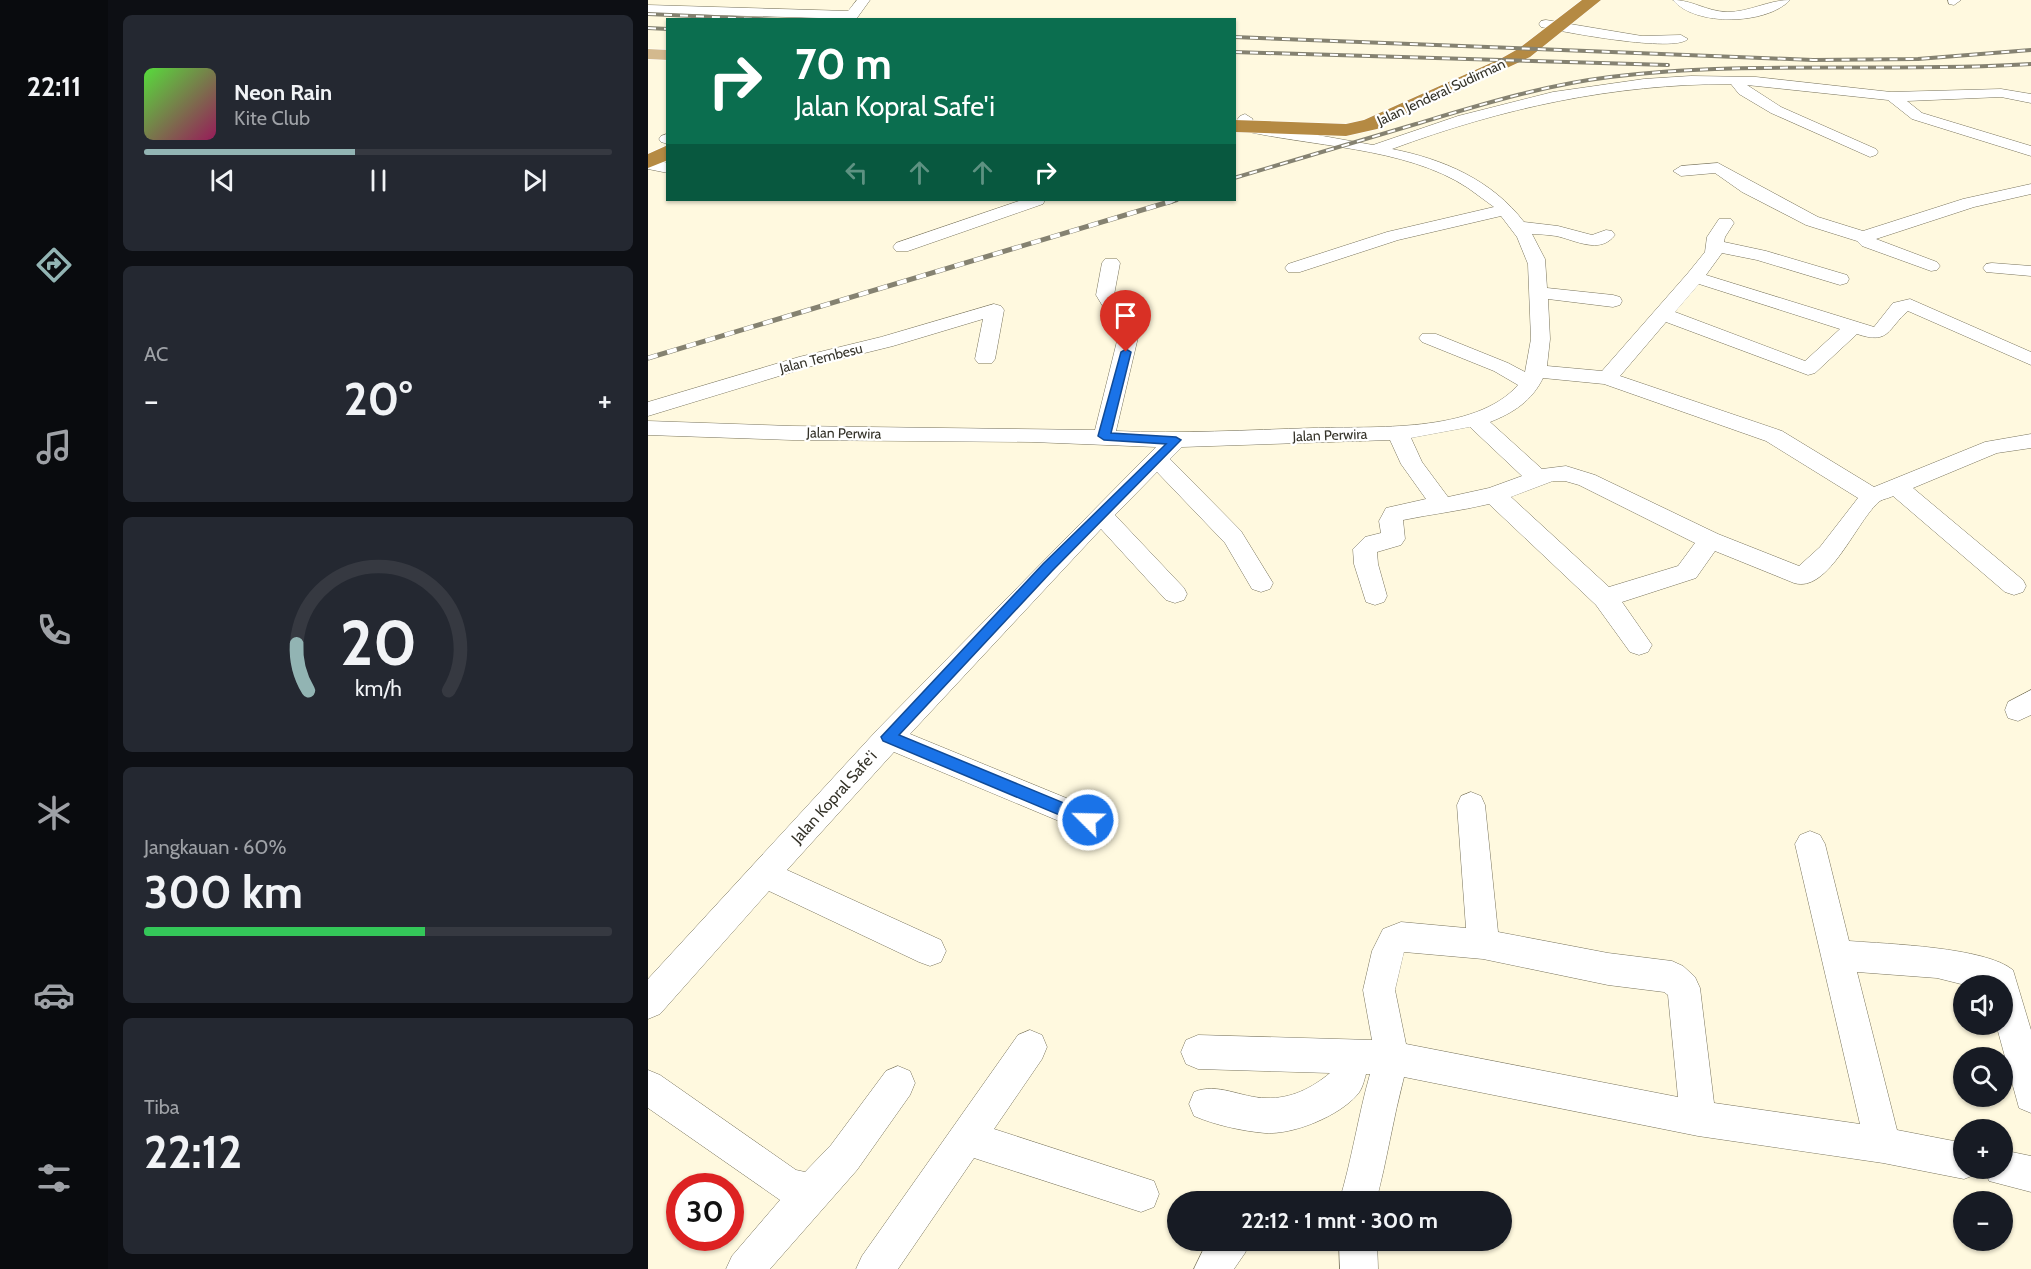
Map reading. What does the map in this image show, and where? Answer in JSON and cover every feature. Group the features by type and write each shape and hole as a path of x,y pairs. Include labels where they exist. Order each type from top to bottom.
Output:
{"highway":[{"name":"Jalan Jenderal Sudirman","path":"1552,26 1572,0"},
{"name":"Jalan Jenderal Sudirman","path":"1239,122 1346,129 1370,125 1508,62 1552,26 1593,0"},
{"path":"648,149 666,140"},
{"path":"648,163 666,152"}],"main road":[{"path":"648,54 666,55"}],"street":[{"path":"648,9 852,15 864,0"},
{"path":"1679,0 1686,7 1706,13 1732,16 1754,13 1784,0"},
{"path":"1552,26 1642,40 1681,39"},
{"path":"1376,149 1433,127 1578,92 1665,81 1735,80 1789,83 1892,96 2009,94 2031,99"},
{"path":"1735,80 1744,91 1776,110 1870,152"},
{"path":"1892,96 1914,114 2031,151"},
{"path":"1239,122 1283,136 1376,149 1438,167 1472,182 1505,210 1520,226 1538,261 1540,316 1534,378"},
{"path":"648,163 666,168"},
{"path":"1681,171 1718,168 1761,195 1812,221 1863,237 1868,242 1931,266"},
{"path":"1863,237 1969,203 2031,189"},
{"path":"986,201 1000,214"},
{"path":"902,247 1034,201"},
{"path":"1294,268 1393,236 1505,210"},
{"path":"1607,378 1695,277 1714,252 1716,237 1725,223"},
{"path":"1520,226 1558,231 1593,240 1606,235"},
{"path":"1715,246 1760,255 1840,279"},
{"path":"1104,436 1129,333 1106,295 1111,263"},
{"path":"1992,268 2031,271"},
{"path":"1695,277 1873,333 1881,331 1900,307 1907,305 2031,359"},
{"path":"1538,292 1612,301"},
{"name":"Jalan Tembesu","path":"648,409 806,360 886,342 994,310 985,358"},
{"path":"1663,314 1808,369 1853,327"},
{"path":"1429,338 1534,378 1607,378 1774,436 1872,496"},
{"name":"Jalan Perwira","path":"648,428 727,432 1104,436 1176,440 1398,432 1474,419 1505,408 1520,396 1534,378"},
{"path":"1474,419 1538,478"},
{"path":"1398,432 1412,464 1441,504"},
{"name":"Jalan Kopral Safe'i","path":"648,1003 888,737 1048,567 1176,440"},
{"path":"1375,596 1366,564 1365,549 1373,543 1393,539 1391,521 1394,514 1494,495 1538,478 1559,473 1580,477 1710,540 1806,577 1828,553 1872,496 1993,447 2031,441"},
{"path":"1156,459 1233,537 1261,583"},
{"path":"1896,486 2014,586"},
{"path":"1494,495 1605,598 1639,645"},
{"path":"1101,515 1175,594"},
{"path":"1605,598 1687,572 1710,540"},
{"path":"888,737 1088,820"},
{"path":"1471,805 1483,944"},
{"path":"1810,844 1884,1144"},
{"path":"764,874 930,951"},
{"path":"1360,1191 1367,1168 1376,1116 1392,1058 1379,990 1390,945 1401,937 1483,944 1608,969 1672,977 1684,988 1698,1118"},
{"path":"1838,955 1936,963 1996,976 2002,981 2031,1096"},
{"path":"875,1269 1030,1047"},
{"path":"1198,1052 1392,1058 1698,1118 1884,1144 1953,1159"},
{"path":"1206,1104 1267,1116 1306,1109 1329,1096 1346,1082 1356,1057"},
{"path":"745,1269 864,1131 898,1083"},
{"path":"648,1087 785,1184 806,1190 818,1185"},
{"path":"966,1138 1141,1194"},
{"path":"2013,1170 2031,1174"},
{"path":"1213,1269 1223,1251"},
{"path":"1358,1251 1359,1269"}],"railway":[{"path":"648,14 735,18"},
{"path":"648,28 666,29"},
{"path":"1236,37 1813,60 1918,59 2031,50"},
{"path":"1236,52 1668,65"},
{"path":"1236,177 1512,96 1610,77 1715,69 2031,64"},
{"path":"648,358 1172,201"},
{"path":"1167,203 1174,201"}],"route":[{"path":"1088,820 888,737 1048,567 1176,440 1104,436 1126,352"}]}
